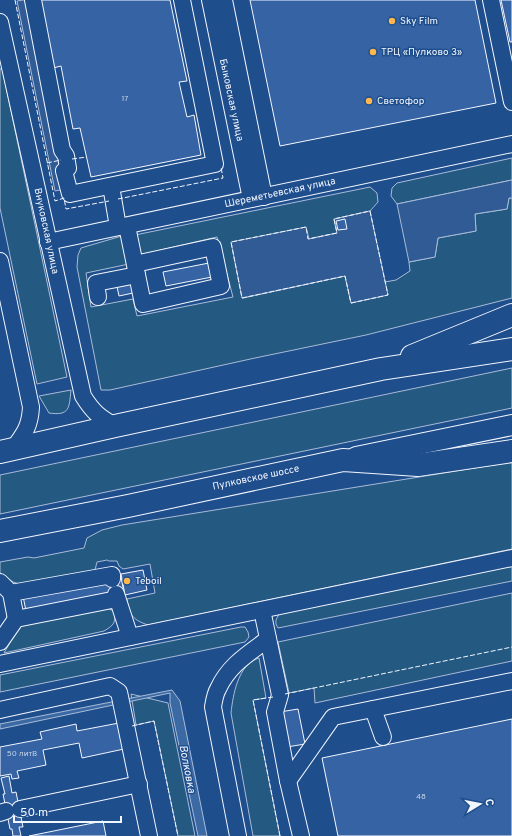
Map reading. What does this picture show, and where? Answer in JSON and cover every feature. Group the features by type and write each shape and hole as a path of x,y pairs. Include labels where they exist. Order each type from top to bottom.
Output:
{"highway":[{"path":"381,369 512,315"},
{"path":"7,451 115,426 381,369 512,349"},
{"path":"343,460 418,465 512,451"},
{"name":"Пулковское шоссе","path":"0,531 128,506 343,460"}],"main road":[{"name":"Пулковское шоссе","path":"343,460 512,425"}],"street":[{"path":"33,0 62,150 66,156 68,168 64,171 70,194 215,164 182,0"},
{"name":"Быковская улица","path":"210,0 258,198"},
{"name":"Быковская улица","path":"224,0 258,198"},
{"path":"491,0 512,102"},
{"name":"Внуковская улица","path":"0,22 2,41 83,396 92,410 100,418 115,426"},
{"name":"Шереметьевская улица","path":"48,242 512,144"},
{"path":"98,297 96,283 136,269 212,247 221,286 143,304 136,269 111,186"},
{"path":"0,261 3,287 31,406 30,420 24,434 7,451"},
{"path":"0,664 512,558"},
{"path":"16,619 6,587 112,575 115,591 130,637"},
{"path":"0,642 16,619 115,591"},
{"path":"262,610 280,695 275,712 288,781 301,836"},
{"path":"238,836 213,707 217,690 231,670 240,659 268,639"},
{"path":"288,781 333,717 512,681"},
{"path":"0,710 110,686 119,692 149,836"},
{"path":"373,709 383,737"},
{"path":"9,811 139,784"}],"shaded area":[{"path":"28,0 65,189 55,191 17,1"},
{"path":"2,68 67,377 37,384 0,208 0,69"},
{"path":"512,158 512,180 397,204 391,196 392,188 397,183"},
{"path":"512,180 512,198 509,198 507,209 475,214 476,231 438,238 435,257 409,262 397,204"},
{"path":"370,187 377,193 378,202 370,211 334,219 337,233 308,239 306,227 243,298 345,276 351,303 387,295 385,282 396,280 410,271 409,262 435,257 438,238 476,231 475,214 507,209 509,198 512,198 512,298 366,335 110,390 101,390 77,267 78,255 81,248 125,235 129,264 86,273 91,307 133,299 137,316 233,297 217,237 139,255 135,235"},
{"path":"370,211 388,295 351,303 345,276 242,298 231,242 306,227 309,239 337,233 334,219"},
{"path":"512,368 512,408 0,514 0,475"},
{"path":"71,390 69,406 65,412 56,414 49,413 39,396"},
{"path":"512,462 512,549 148,625 135,619 129,609 127,599 155,593 150,564 123,569 119,566 117,561 107,560 97,562 95,570 23,585 13,582 0,573 0,562 28,557 34,558 84,548 87,538 102,530 122,525"},
{"path":"512,566 512,581 278,628 276,624 280,613"},
{"path":"512,593 512,661 315,703 314,688 289,693 278,642"},
{"path":"102,607 114,611 115,615 114,623 104,631 4,653 21,623"},
{"path":"245,627 248,632 249,637 245,642 0,692 0,675"},
{"path":"259,658 266,698 253,700 280,836 253,836 231,713 235,689 241,673 252,661"},
{"path":"131,694 168,703 195,836 178,836 154,721 136,725"}],"water":[{"name":"Волковка","path":"172,690 180,701 207,836 198,836 170,703 170,693 0,729 0,724"}],"building":[{"path":"40,0 170,0 187,81 179,82 187,117 194,115 201,155 91,177 80,128 73,129 61,66 53,68"},
{"name":"ТРЦ «Пулково 3»","path":"250,0 475,0 496,103 280,146"},
{"path":"501,0 512,0 512,42 510,42"},
{"path":"345,219 347,229 338,230 336,221"},
{"path":"209,263 212,277 166,286 163,272"},
{"path":"130,278 133,293 119,296 116,282"},
{"name":"Teboil","path":"143,570 147,590 125,595 121,574"},
{"path":"121,577 124,593 26,611 23,596"},
{"path":"298,709 305,744 287,747 280,712"},
{"path":"512,719 512,836 338,836 322,758"},
{"path":"119,723 124,749 82,758 79,743 43,750 46,765 17,771 19,778 12,779 11,774 0,776 0,747 42,739 40,732 76,724 77,731"},
{"path":"9,776 12,793 16,792 23,827 19,827 21,836 13,836 12,829 10,829 3,794 5,794 1,778"},
{"path":"103,821 106,836 29,836"}],"fence":[{"path":"15,0 55,201 64,198 66,209 109,201"},
{"path":"72,159 87,157"},
{"path":"47,163 61,160"},
{"path":"118,199 223,178 221,167"},
{"path":"370,211 388,295 351,303 345,276 242,298 231,242 306,227 308,239 337,233 334,219 370,211"},
{"path":"285,694 512,647"},
{"path":"273,697 253,700 280,836"},
{"path":"132,726 154,721 178,836"}],"place":[{"name":"Sky Film","path":"392,21"},
{"name":"ТРЦ «Пулково 3»","path":"373,52"},
{"name":"Светофор","path":"369,101"},
{"name":"Teboil","path":"127,581"}]}
